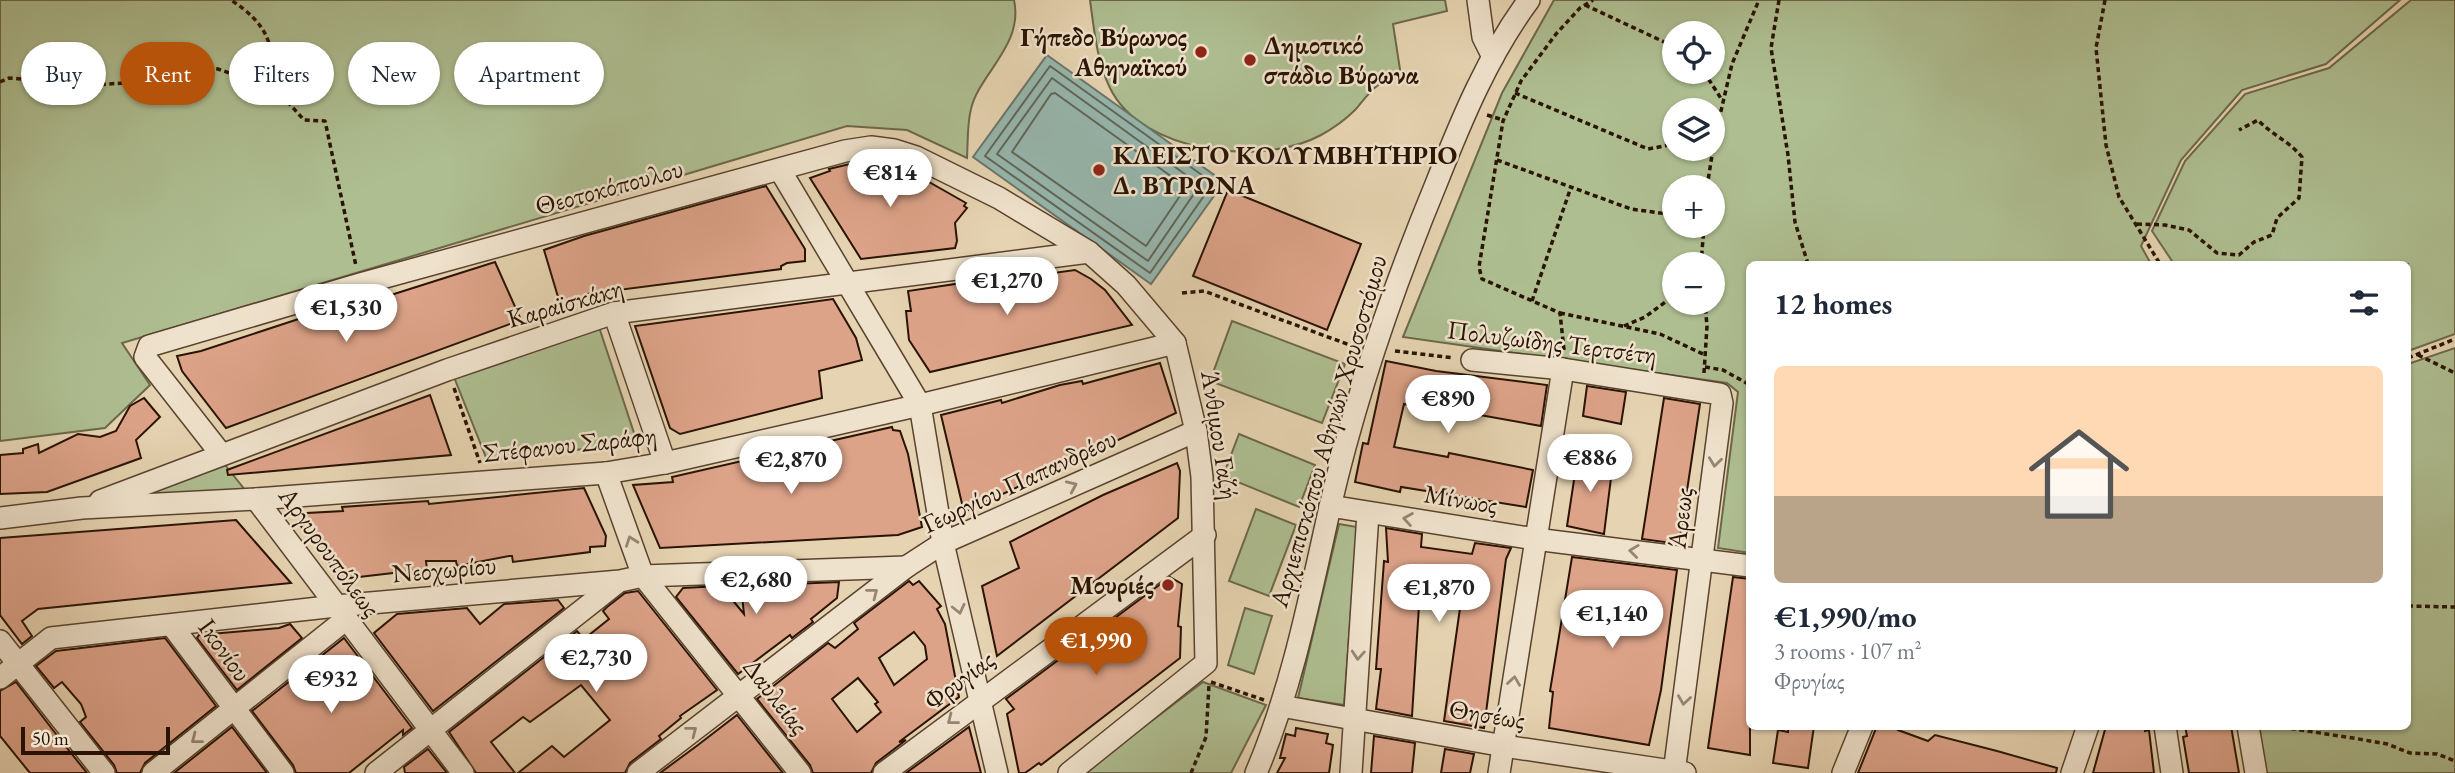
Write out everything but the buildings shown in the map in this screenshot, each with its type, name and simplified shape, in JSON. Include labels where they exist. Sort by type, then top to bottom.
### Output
[{"type":"street","points":[[1478,0],[1483,37],[1493,57]]},
{"type":"street","name":"Αρχιεπισκόπου Αθηνών Χρυσοστόμου","points":[[1256,773],[1281,706],[1330,506],[1376,349],[1416,231],[1493,57],[1529,0]]},
{"type":"street","name":"Θεοτοκόπουλου","points":[[221,454],[145,357],[149,346],[360,284],[845,151],[871,147],[916,157],[999,198],[1089,252]]},
{"type":"street","points":[[780,170],[920,405],[943,543],[997,773]]},
{"type":"street","name":"Καραϊσκάκη","points":[[82,508],[447,370],[614,313],[1089,252]]},
{"type":"street","name":"Άνθιμου Γαζή","points":[[1089,252],[1126,285],[1175,343],[1196,431],[1205,535],[1208,672]]},
{"type":"street","points":[[614,313],[665,463]]},
{"type":"street","name":"Στέφανου Σαράφη","points":[[0,518],[82,508],[256,499],[606,473],[665,463],[920,405],[1175,343]]},
{"type":"street","name":"Πολυζωίδης Τερτσέτη","points":[[1472,360],[1563,369],[1720,394]]},
{"type":"street","points":[[1499,773],[1563,369]]},
{"type":"street","name":"Άρεως","points":[[1677,772],[1722,403],[1720,394]]},
{"type":"street","name":"Γεωργίου Παπανδρέου","points":[[638,773],[906,566],[943,543],[1196,431]]},
{"type":"street","name":"Δαυλείας","points":[[606,473],[643,576],[800,773]]},
{"type":"street","name":"Αργυρουπόλεως","points":[[256,499],[463,773]]},
{"type":"street","name":"Μίνωος","points":[[1330,506],[1535,538],[1746,565]]},
{"type":"street","points":[[1351,773],[1368,513]]},
{"type":"street","name":"Φρυγίας","points":[[884,773],[980,699],[1205,535]]},
{"type":"street","name":"Νεοχωρίου","points":[[0,678],[51,638],[341,613],[620,581],[643,576],[906,566]]},
{"type":"street","points":[[376,773],[397,765],[430,730],[620,581]]},
{"type":"street","points":[[153,773],[233,709],[341,613]]},
{"type":"street","name":"Ικονίου","points":[[173,627],[283,773]]},
{"type":"street","points":[[0,641],[104,773]]},
{"type":"street","points":[[1069,773],[1208,672]]},
{"type":"street","name":"Θησέως","points":[[1281,706],[1504,746],[1677,772]]},
{"type":"street","points":[[1843,773],[1860,730]]},
{"type":"street","points":[[2072,773],[2087,730]]},
{"type":"street","points":[[2166,730],[2172,773]]},
{"type":"street","points":[[2249,730],[2256,773]]},
{"type":"path","points":[[231,0],[256,17],[269,42]]},
{"type":"path","points":[[1593,0],[1556,34],[1521,81],[1503,121],[1482,240],[1479,267],[1482,279],[1560,313],[1660,334],[1703,354]]},
{"type":"path","points":[[1723,98],[1732,64],[1759,0]]},
{"type":"path","points":[[1779,0],[1771,48],[1795,222],[1807,261]]},
{"type":"path","points":[[2105,0],[2095,48],[2106,145],[2119,197],[2159,261]]},
{"type":"path","points":[[1585,5],[1662,41]]},
{"type":"path","points":[[0,82],[9,78],[92,85],[140,82],[181,65],[229,73]]},
{"type":"path","points":[[1516,93],[1648,149],[1662,146]]},
{"type":"path","points":[[290,105],[304,120],[325,121],[360,284]]},
{"type":"path","points":[[2137,224],[2165,225],[2189,230],[2217,253],[2239,256],[2254,242],[2272,235],[2277,218],[2299,198],[2302,156],[2290,143],[2270,133],[2258,120],[2239,130]]},
{"type":"path","points":[[1497,160],[1631,209],[1662,213]]},
{"type":"path","points":[[1532,301],[1571,187]]},
{"type":"path","points":[[1182,293],[1204,291],[1337,340]]},
{"type":"path","points":[[1622,326],[1645,317],[1662,305]]},
{"type":"path","points":[[1560,313],[1564,333],[1563,369]]},
{"type":"path","points":[[1678,386],[1685,376],[1703,377],[1706,315]]},
{"type":"path","points":[[2411,357],[2455,339]]},
{"type":"path","name":"Πολυζωίδης Τερτσέτη","points":[[1376,349],[1472,360]]},
{"type":"path","points":[[2418,355],[2455,373]]},
{"type":"path","points":[[447,370],[486,481]]},
{"type":"path","points":[[2411,606],[2455,607]]},
{"type":"path","points":[[1191,773],[1206,737],[1208,672],[1259,698]]},
{"type":"path","points":[[2299,730],[2387,744],[2410,753],[2437,754],[2455,761]]},
{"type":"green space","points":[[0,0],[1014,0],[1013,31],[982,84],[971,109],[967,158],[907,130],[847,126],[122,343],[150,385],[105,428],[0,441]]},
{"type":"green space","name":"Δημοτικό στάδιο Βύρωνα","points":[[1090,0],[1445,0],[1447,11],[1393,24],[1401,76],[1377,86],[1355,110],[1334,127],[1297,145],[1237,152],[1176,140],[1148,128],[1126,110],[1110,88],[1102,67]]},
{"type":"green space","points":[[1554,0],[2400,0],[2326,64],[2242,90],[2181,160],[2141,246],[2149,261],[1746,261],[1746,552],[1718,548],[1738,392],[1727,383],[1403,337],[1502,93]]},
{"type":"green space","points":[[2411,0],[2455,0],[2455,334],[2411,350],[2411,261],[2172,261],[2152,231],[2185,161],[2245,94],[2329,68]]},
{"type":"green space","points":[[1232,321],[1345,364],[1322,423],[1210,381]]},
{"type":"green space","points":[[598,324],[635,436],[601,441],[601,447],[487,460],[454,377]]},
{"type":"green space","points":[[2455,348],[2455,773],[2266,773],[2259,730],[2411,730],[2411,363]]},
{"type":"green space","points":[[1239,434],[1315,465],[1299,507],[1223,476]]},
{"type":"green space","points":[[222,461],[245,490],[150,499],[147,489]]},
{"type":"green space","points":[[1256,509],[1296,525],[1269,596],[1229,581]]},
{"type":"green space","points":[[1339,524],[1357,527],[1344,705],[1298,698]]},
{"type":"green space","points":[[1245,608],[1272,616],[1254,674],[1228,665]]},
{"type":"green space","points":[[1203,682],[1266,705],[1231,773],[1083,773]]},
{"type":"water","name":"ΚΛΕΙΣΤΟ ΚΟΛΥΜΒΗΤΗΡΙΟ Δ. ΒΥΡΩΝΑ","points":[[1047,55],[1224,182],[1151,284],[973,157]]},
{"type":"place","name":"Γήπεδο Βύρωνος Αθηναϊκού","points":[[1201,52]]},
{"type":"place","name":"Δημοτικό στάδιο Βύρωνα","points":[[1250,60]]},
{"type":"place","name":"ΚΛΕΙΣΤΟ ΚΟΛΥΜΒΗΤΗΡΙΟ Δ. ΒΥΡΩΝΑ","points":[[1099,170]]},
{"type":"place","name":"Μουριές","points":[[1168,585]]}]
